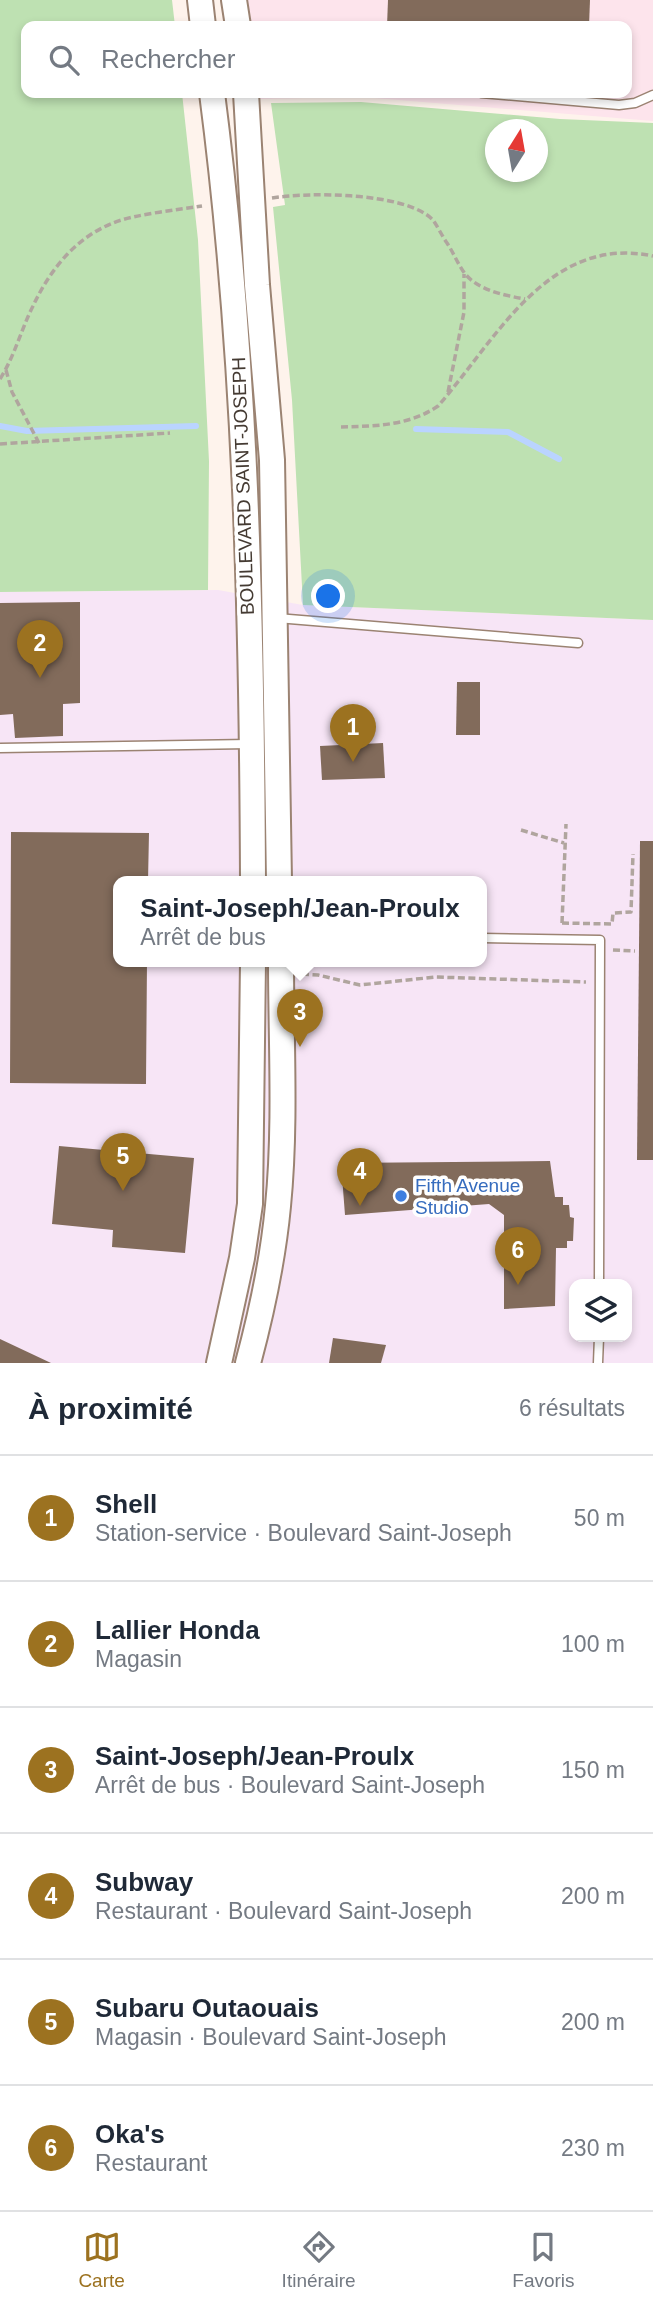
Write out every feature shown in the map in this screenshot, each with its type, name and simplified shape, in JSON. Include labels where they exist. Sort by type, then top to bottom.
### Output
[{"type":"main road","points":[[200,0],[202,21]]},
{"type":"main road","points":[[234,0],[237,21]]},
{"type":"main road","name":"BOULEVARD SAINT-JOSEPH","points":[[213,98],[225,203],[244,458],[253,876]]},
{"type":"main road","name":"BOULEVARD SAINT-JOSEPH","points":[[249,98],[257,285],[272,460],[279,876]]},
{"type":"main road","points":[[219,1363],[242,1258],[250,1204],[253,967]]},
{"type":"main road","points":[[248,1363],[264,1301],[278,1205],[290,968]]},
{"type":"lane","points":[[538,98],[619,105],[635,103],[653,94]]},
{"type":"lane","points":[[248,616],[578,643]]},
{"type":"lane","points":[[0,748],[277,742]]},
{"type":"lane","points":[[487,937],[600,940],[599,1279]]},
{"type":"lane","points":[[598,1342],[598,1363]]},
{"type":"path","points":[[253,200],[295,194],[393,201],[415,207],[433,220],[464,274],[489,291],[525,299]]},
{"type":"path","points":[[0,379],[21,339],[43,284],[67,252],[88,236],[114,222],[225,203]]},
{"type":"path","points":[[341,427],[409,421],[431,411],[447,396],[525,299],[558,273],[593,257],[613,252],[653,256]]},
{"type":"path","points":[[447,396],[464,312],[464,274]]},
{"type":"path","points":[[6,370],[12,392],[39,443]]},
{"type":"path","points":[[0,444],[170,433]]},
{"type":"path","points":[[562,939],[566,824]]},
{"type":"path","points":[[521,830],[564,844]]},
{"type":"path","points":[[562,923],[612,924],[613,913],[631,912],[633,853]]},
{"type":"path","points":[[600,950],[635,951]]},
{"type":"path","points":[[290,968],[360,985],[436,977],[600,983]]},
{"type":"shaded area","points":[[234,0],[653,0],[653,121],[374,98],[632,98],[632,21],[237,21]]},
{"type":"shaded area","points":[[218,590],[303,605],[653,620],[653,1363],[0,1363],[0,592]]},
{"type":"green space","points":[[0,0],[172,0],[174,21],[21,21],[21,98],[183,98],[198,240],[209,461],[208,590],[0,592]]},
{"type":"green space","points":[[361,102],[560,119],[653,123],[653,620],[303,605],[292,400],[273,207],[285,205],[271,103]]},
{"type":"building","points":[[388,0],[590,0],[589,21],[387,21]]},
{"type":"building","points":[[80,602],[80,703],[63,704],[63,736],[15,738],[13,714],[0,715],[0,603]]},
{"type":"building","points":[[457,682],[480,682],[480,735],[456,735]]},
{"type":"building","points":[[383,743],[385,778],[322,780],[320,746]]},
{"type":"building","points":[[11,832],[149,833],[148,876],[113,876],[113,967],[147,967],[146,1084],[10,1083]]},
{"type":"building","points":[[640,841],[653,841],[653,1160],[637,1160]]},
{"type":"building","points":[[59,1146],[194,1158],[185,1253],[112,1247],[113,1230],[52,1224]]},
{"type":"building","points":[[550,1161],[555,1197],[563,1197],[563,1205],[569,1205],[570,1217],[574,1218],[573,1241],[567,1241],[567,1248],[556,1248],[555,1306],[504,1309],[504,1215],[489,1204],[345,1215],[341,1163]]},
{"type":"building","points":[[333,1338],[386,1345],[381,1363],[329,1363]]},
{"type":"building","points":[[0,1339],[51,1363],[0,1363]]},
{"type":"waterway","points":[[0,426],[27,431],[196,426]]},
{"type":"waterway","points":[[416,429],[508,432],[559,459]]},
{"type":"place","name":"Lallier Honda","points":[[40,678]]},
{"type":"place","name":"Shell","points":[[353,762]]},
{"type":"place","name":"Saint-Joseph/Jean-Proulx","points":[[300,1047]]},
{"type":"place","name":"Subaru Outaouais","points":[[123,1191]]},
{"type":"place","name":"Fifth Avenue Studio","points":[[401,1196]]},
{"type":"place","name":"Subway","points":[[360,1206]]},
{"type":"place","name":"Oka's","points":[[518,1285]]}]
